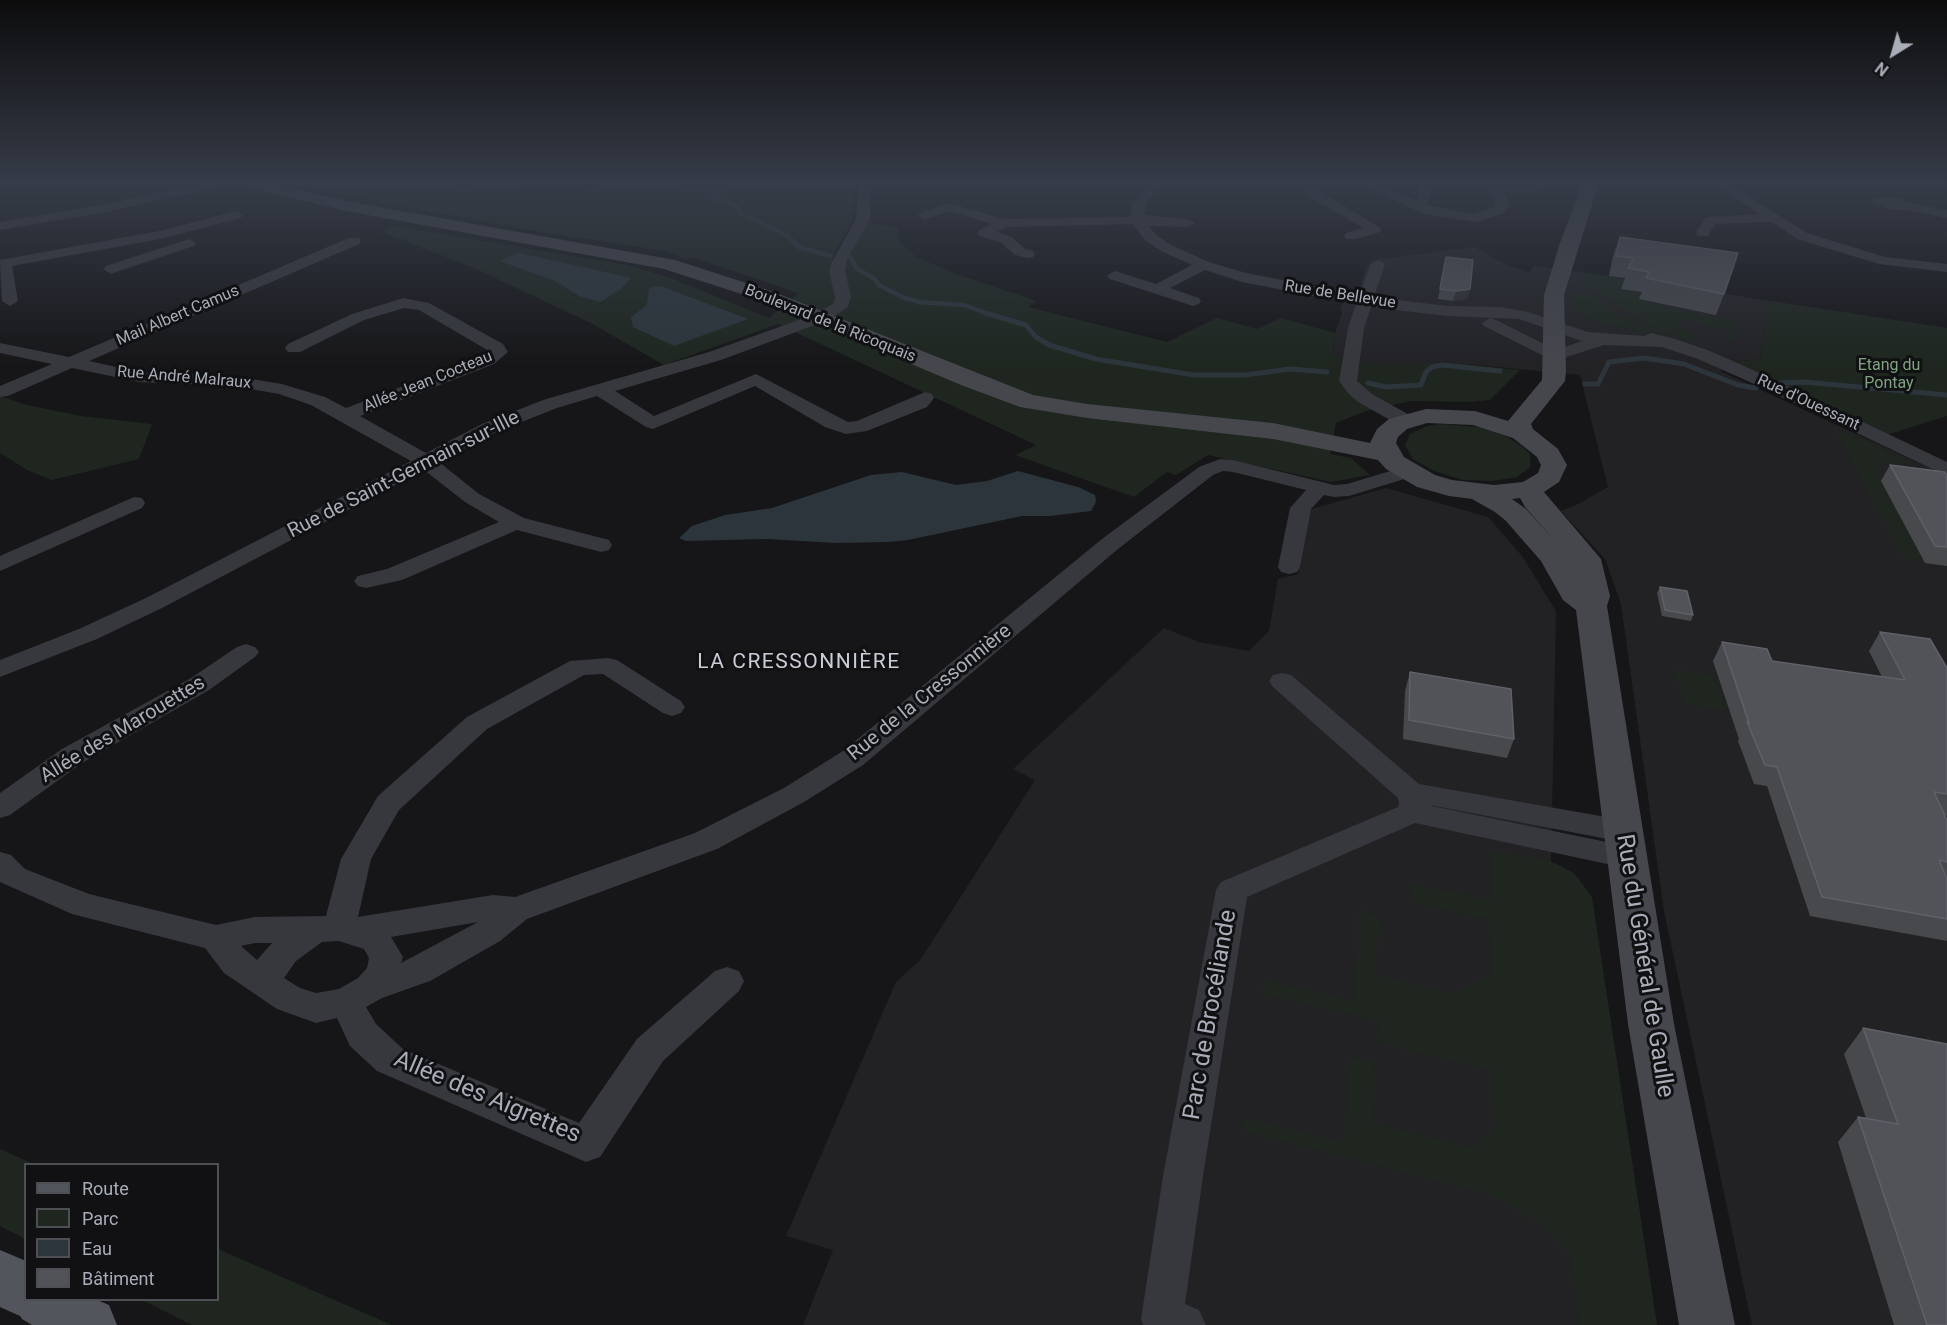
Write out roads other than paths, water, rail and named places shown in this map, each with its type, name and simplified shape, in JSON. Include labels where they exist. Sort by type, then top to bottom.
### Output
[{"type":"main road","name":"Boulevard de la Ricoquais","points":[[560,244],[646,259],[747,289],[822,317],[969,380],[1028,402],[1087,411],[1272,431],[1393,436]]},
{"type":"main road","points":[[1522,433],[1519,424],[1522,418],[1553,381],[1554,356],[1569,244]]},
{"type":"main road","points":[[1475,418],[1498,413],[1517,399],[1554,356]]},
{"type":"main road","points":[[1438,416],[1475,418],[1522,433],[1538,443],[1549,454],[1554,465],[1550,476],[1542,483],[1528,489],[1494,494],[1426,481],[1407,471],[1393,436],[1438,416]]},
{"type":"main road","name":"Rue du Général de Gaulle","points":[[1528,489],[1535,501],[1586,559],[1595,596],[1591,606],[1651,1024],[1707,1325]]},
{"type":"main road","points":[[1474,492],[1494,500],[1516,515],[1554,558],[1574,594],[1591,606]]},
{"type":"main road","points":[[0,1277],[24,1290]]},
{"type":"main road","points":[[45,1301],[89,1325]]},
{"type":"street","points":[[10,301],[2,264],[112,244]]},
{"type":"street","points":[[111,269],[185,244]]},
{"type":"street","name":"Mail Albert Camus","points":[[2,392],[350,244]]},
{"type":"street","points":[[822,317],[841,305],[843,298],[837,270],[849,244]]},
{"type":"street","points":[[1011,244],[1020,252],[1028,254]]},
{"type":"street","name":"Rue de Bellevue","points":[[1160,244],[1204,266],[1242,277],[1364,301],[1496,318],[1527,329],[1561,311]]},
{"type":"street","points":[[1828,244],[1884,261],[1947,268]]},
{"type":"street","points":[[1378,264],[1356,328],[1348,381],[1365,398],[1393,436]]},
{"type":"street","points":[[1157,288],[1204,266]]},
{"type":"street","points":[[1115,276],[1193,301]]},
{"type":"street","name":"Allée Jean Cocteau","points":[[294,348],[358,316],[403,303],[423,306],[497,348],[499,352],[488,360],[345,415]]},
{"type":"street","name":"Rue de Bellevue","points":[[1496,318],[1524,308],[1561,311]]},
{"type":"street","name":"Rue d'Ouessant","points":[[1561,311],[1566,323],[1595,324]]},
{"type":"street","name":"Rue d'Ouessant","points":[[1561,311],[1595,324],[1666,342],[1704,355],[1947,470]]},
{"type":"street","name":"Rue d'Ouessant","points":[[1561,311],[1585,337],[1603,340],[1666,342]]},
{"type":"street","name":"Rue de Saint-Germain-sur-Ille","points":[[0,669],[88,634],[156,602],[489,428],[550,404],[599,389],[736,367],[822,317]]},
{"type":"street","name":"Rue de Bellevue","points":[[1496,318],[1513,333],[1554,356]]},
{"type":"street","name":"Rue d'Ouessant","points":[[1554,356],[1603,340]]},
{"type":"street","name":"Rue André Malraux","points":[[0,348],[139,377],[233,381],[282,389],[318,401],[345,415],[425,461],[472,498],[516,523],[559,536],[601,545]]},
{"type":"street","points":[[599,389],[653,423],[736,367],[832,423],[846,428],[860,427],[920,403],[924,398]]},
{"type":"street","name":"Rue de la Cressonnière","points":[[216,938],[236,963],[289,999],[316,1008],[358,995],[418,971],[488,932],[516,910],[706,841],[794,795],[853,758],[1110,544],[1206,471],[1220,465],[1233,466],[1319,488],[1349,490],[1407,471]]},
{"type":"street","points":[[1289,567],[1301,508],[1319,488]]},
{"type":"street","points":[[0,564],[134,503]]},
{"type":"street","points":[[366,581],[394,574],[516,523]]},
{"type":"street","name":"Allée des Marouettes","points":[[0,808],[72,756],[200,684],[246,652]]},
{"type":"street","points":[[335,930],[356,859],[388,803],[477,723],[579,667],[608,666],[672,707]]},
{"type":"street","points":[[1282,681],[1411,793],[1422,815],[1624,844]]},
{"type":"street","name":"Parc de Brocéliande","points":[[1184,1325],[1162,1319],[1183,1176],[1232,890],[1408,814],[1414,803]]},
{"type":"street","name":"Rue de la Cressonnière","points":[[0,863],[14,877],[83,905],[216,938],[255,930],[335,930],[493,907],[516,910]]},
{"type":"street","name":"Rue de la Cressonnière","points":[[265,984],[269,969],[284,952],[335,930],[376,940],[386,957],[382,973],[358,995]]},
{"type":"street","name":"Allée des Aigrettes","points":[[358,995],[363,1035],[390,1060],[586,1144],[650,1050],[727,981]]},
{"type":"water","points":[[518,253],[631,278],[621,289],[600,302],[579,296],[555,281],[500,261]]},
{"type":"water","points":[[661,286],[748,319],[674,346],[633,327],[631,317],[647,305],[649,288]]},
{"type":"water","points":[[1018,471],[1078,487],[1095,495],[1096,502],[1091,511],[1050,516],[1022,516],[908,540],[888,542],[837,543],[767,539],[686,541],[679,538],[692,526],[725,515],[772,508],[871,475],[902,472],[956,485],[987,481]]},
{"type":"waterway","points":[[796,244],[799,247],[831,256]]},
{"type":"waterway","points":[[850,257],[857,269],[875,279],[879,285],[902,297],[919,302],[964,305],[989,314]]},
{"type":"waterway","points":[[985,313],[1026,325],[1036,337],[1049,345],[1096,359],[1194,375],[1245,375],[1290,369],[1327,372]]},
{"type":"waterway","points":[[1585,384],[1598,384],[1609,362],[1644,358],[1684,364],[1738,385],[1756,388]]},
{"type":"waterway","points":[[1368,383],[1386,387],[1421,385],[1426,372],[1432,367],[1442,365],[1500,371]]},
{"type":"waterway","points":[[1780,383],[1804,382],[1947,395]]},
{"type":"district","name":"LA CRESSONNIÈRE","points":[[799,663]]},
{"type":"park label","name":"Etang du Pontay","points":[[1889,375]]}]
